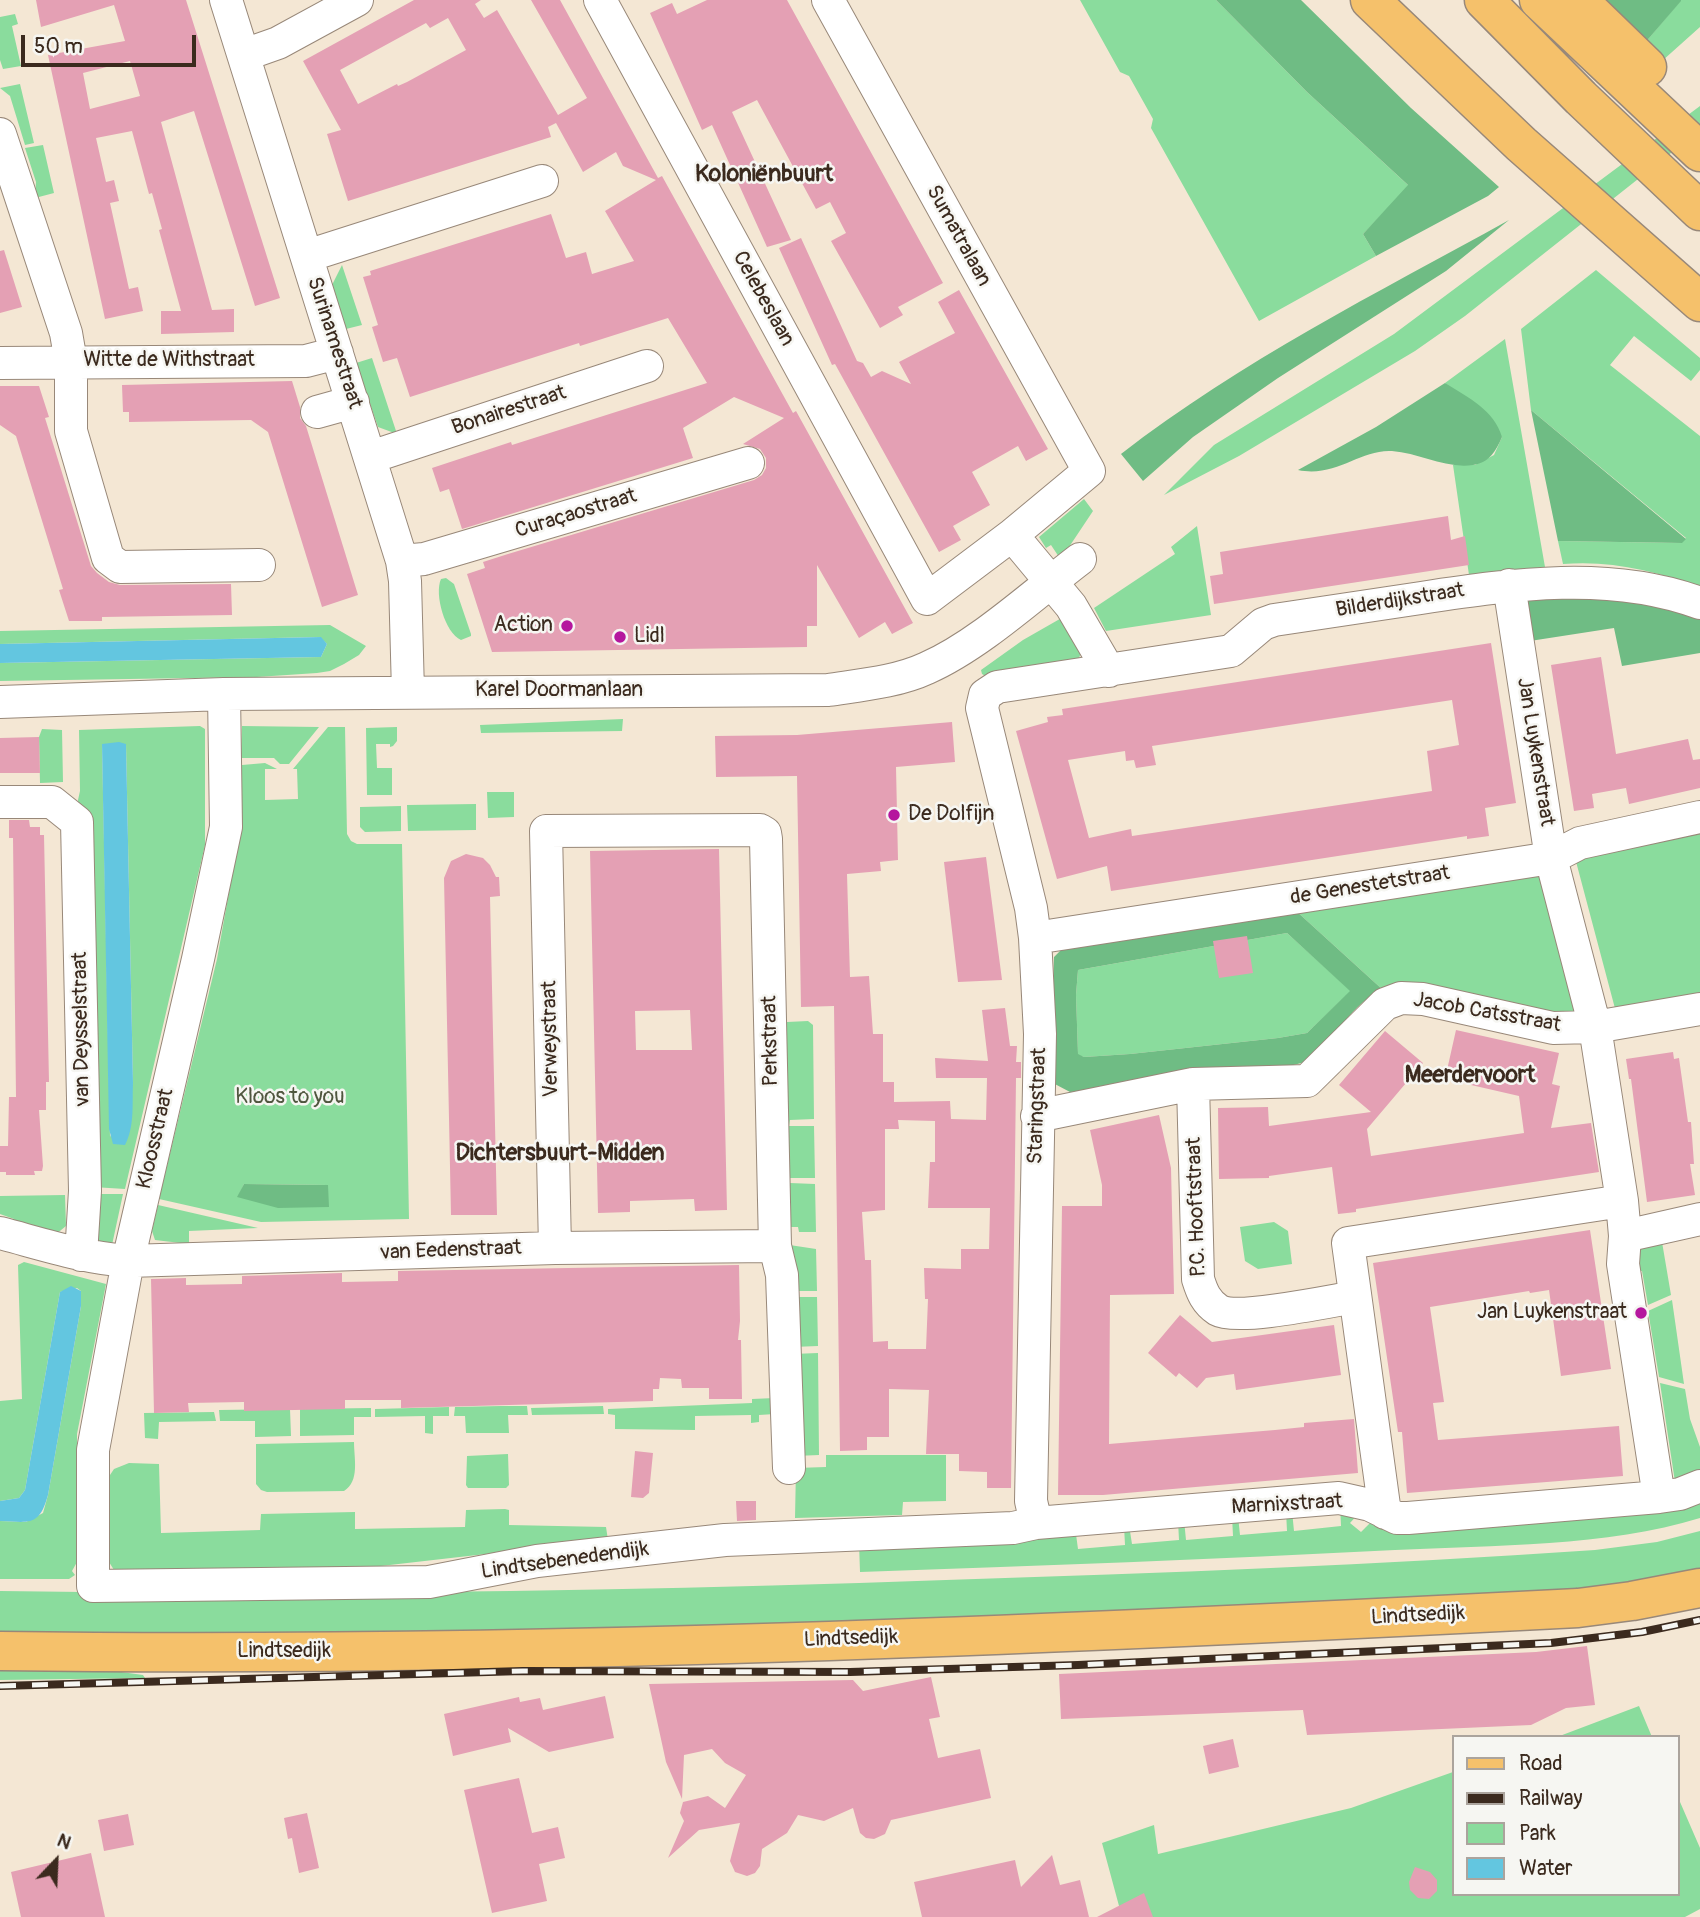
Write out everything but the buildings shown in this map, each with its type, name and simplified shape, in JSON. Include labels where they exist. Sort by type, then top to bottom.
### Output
[{"type":"main road","points":[[1370,0],[1521,144],[1700,302]]},
{"type":"main road","points":[[1484,0],[1581,98],[1700,211]]},
{"type":"main road","points":[[1539,0],[1700,119]]},
{"type":"main road","points":[[1578,0],[1624,64],[1700,152]]},
{"type":"main road","name":"Lindtsedijk","points":[[0,1651],[305,1653],[1055,1632],[1578,1608],[1700,1588]]},
{"type":"street","name":"Surinamestraat","points":[[226,0],[402,561],[408,692]]},
{"type":"street","points":[[244,55],[278,43],[356,0]]},
{"type":"street","name":"Celebeslaan","points":[[600,0],[927,599],[1012,535]]},
{"type":"street","name":"Sumatralaan","points":[[828,0],[1089,471],[1012,535]]},
{"type":"street","points":[[0,134],[66,333],[71,362],[71,431],[108,558],[120,568],[259,565]]},
{"type":"street","points":[[307,256],[542,181]]},
{"type":"street","name":"Witte de Withstraat","points":[[0,363],[306,360],[337,353]]},
{"type":"street","name":"Bonairestraat","points":[[371,457],[647,366]]},
{"type":"street","points":[[317,412],[353,402]]},
{"type":"street","name":"Curaçaostraat","points":[[402,561],[440,555],[748,463]]},
{"type":"street","points":[[1012,535],[1071,606],[1109,671]]},
{"type":"street","name":"Karel Doormanlaan","points":[[0,702],[224,694],[828,690],[871,684],[927,668],[957,652],[1080,559]]},
{"type":"street","name":"Bilderdijkstraat","points":[[985,695],[997,687],[1231,650],[1263,624],[1274,620],[1509,585],[1594,582],[1630,585],[1700,603]]},
{"type":"street","name":"Jan Luykenstraat","points":[[1509,585],[1551,858],[1595,1027],[1622,1201],[1625,1236],[1623,1264],[1659,1497]]},
{"type":"street","name":"Kloosstraat","points":[[93,1586],[93,1450],[128,1261],[226,827],[224,694]]},
{"type":"street","name":"Staringstraat","points":[[985,695],[982,708],[1031,908],[1035,938],[1040,1034],[1031,1501],[1036,1523]]},
{"type":"street","name":"van Deysselstraat","points":[[0,802],[52,802],[77,822],[85,1191],[82,1255]]},
{"type":"street","name":"de Genestetstraat","points":[[1035,938],[1551,858],[1580,843],[1700,817]]},
{"type":"street","name":"Perkstraat","points":[[546,831],[760,830],[765,833],[775,1246],[782,1275],[789,1468]]},
{"type":"street","name":"Verweystraat","points":[[546,831],[555,1248]]},
{"type":"street","name":"Jacob Catsstraat","points":[[1037,1116],[1193,1084],[1307,1081],[1385,1004],[1401,998],[1423,999],[1553,1028],[1595,1027],[1700,1009]]},
{"type":"street","name":"P.C. Hooftstraat","points":[[1193,1084],[1198,1279],[1205,1299],[1220,1312],[1241,1315],[1356,1297]]},
{"type":"street","points":[[1385,1513],[1348,1243],[1622,1201]]},
{"type":"street","points":[[1625,1236],[1700,1219]]},
{"type":"street","name":"van Eedenstraat","points":[[0,1233],[104,1260],[128,1261],[555,1248],[775,1246]]},
{"type":"street","name":"Marnixstraat","points":[[1036,1523],[1339,1498],[1370,1505],[1396,1518],[1408,1518],[1659,1497],[1680,1494],[1700,1486]]},
{"type":"street","name":"Lindtsebenedendijk","points":[[93,1586],[429,1582],[537,1562],[725,1540],[1013,1528],[1036,1523]]},
{"type":"green space","points":[[1080,0],[1216,0],[1307,92],[1409,186],[1363,234],[1376,256],[1259,321],[1151,128],[1153,119],[1129,76],[1120,72]]},
{"type":"green space","points":[[1216,0],[1301,0],[1411,108],[1499,187],[1488,196],[1376,256],[1363,234],[1408,185],[1307,92]]},
{"type":"green space","points":[[1596,0],[1681,0],[1681,1],[1644,44]]},
{"type":"green space","points":[[1681,0],[1700,0],[1700,27],[1662,61],[1644,44]]},
{"type":"green space","points":[[15,14],[18,24],[12,26],[21,66],[3,69],[0,60],[0,17]]},
{"type":"green space","points":[[20,84],[34,143],[25,145],[10,96],[0,88]]},
{"type":"green space","points":[[1700,106],[1700,130],[1465,316],[1415,351],[1239,456],[1164,495],[1214,445],[1394,334]]},
{"type":"green space","points":[[43,145],[54,193],[35,198],[36,182],[25,148]]},
{"type":"green space","points":[[1509,220],[1446,271],[1278,378],[1193,437],[1143,481],[1121,454],[1214,388],[1262,358]]},
{"type":"green space","points":[[342,265],[362,325],[346,329],[332,285]]},
{"type":"green space","points":[[1596,270],[1700,358],[1700,370],[1691,381],[1634,336],[1610,365],[1700,436],[1700,587],[1616,565],[1563,564],[1558,541],[1681,543],[1686,538],[1531,410],[1521,329]]},
{"type":"green space","points":[[1505,339],[1545,567],[1469,575],[1453,465],[1475,465],[1494,455],[1502,437],[1445,383]]},
{"type":"green space","points":[[372,358],[397,434],[378,427],[356,363]]},
{"type":"green space","points":[[1445,383],[1480,406],[1498,428],[1502,437],[1488,459],[1483,462],[1452,465],[1392,451],[1369,454],[1324,470],[1298,470],[1376,427]]},
{"type":"green space","points":[[1531,410],[1686,539],[1682,543],[1558,541]]},
{"type":"green space","points":[[1084,499],[1093,511],[1065,553],[1059,557],[1051,545],[1046,548],[1039,537]]},
{"type":"green space","points":[[1197,526],[1211,615],[1106,631],[1094,608],[1175,554],[1171,547]]},
{"type":"green space","points":[[446,578],[454,584],[471,634],[461,640],[450,630],[442,612],[439,586],[441,579]]},
{"type":"green space","points":[[1609,594],[1700,617],[1700,653],[1622,666],[1614,628],[1530,641],[1525,598]]},
{"type":"green space","points":[[1065,616],[1082,650],[1073,664],[991,679],[982,674],[981,670],[1023,640]]},
{"type":"green space","points":[[330,625],[366,646],[359,655],[330,671],[257,677],[0,681],[0,663],[321,657],[327,644],[320,637],[0,644],[0,631]]},
{"type":"green space","points":[[623,719],[622,731],[481,733],[480,725]]},
{"type":"green space","points":[[200,726],[205,729],[205,845],[125,1189],[93,1187],[98,1131],[98,1065],[91,1058],[78,800],[79,730]],"holes":[[[102,744],[126,744],[133,1083],[110,1137]]]},
{"type":"green space","points":[[242,726],[319,727],[289,764],[280,764],[274,758],[241,758]]},
{"type":"green space","name":"Kloos to you","points":[[328,727],[345,727],[347,834],[351,841],[357,844],[402,844],[409,1219],[261,1222],[159,1199],[217,959],[242,820],[242,765],[265,763],[277,769],[265,769],[265,800],[298,799],[297,769],[293,769]],"holes":[[[244,1184],[328,1185],[238,1197]]]},
{"type":"green space","points":[[397,727],[397,741],[393,746],[376,744],[377,768],[392,768],[392,795],[367,795],[366,728]]},
{"type":"green space","points":[[42,729],[62,730],[63,782],[40,783],[39,737]]},
{"type":"green space","points":[[487,792],[514,792],[514,817],[488,818]]},
{"type":"green space","points":[[476,804],[476,830],[408,831],[407,805]]},
{"type":"green space","points":[[401,806],[401,831],[365,832],[360,827],[360,807]]},
{"type":"green space","points":[[1700,832],[1700,1004],[1617,1016],[1574,854],[1619,843],[1630,849]]},
{"type":"green space","points":[[1535,873],[1549,880],[1579,1003],[1573,1014],[1565,1018],[1383,990],[1294,909]]},
{"type":"green space","points":[[1294,909],[1383,990],[1361,1003],[1320,1051],[1303,1062],[1289,1066],[1125,1081],[1088,1091],[1070,1092],[1051,1082],[1054,957],[1063,948]],"holes":[[[1287,933],[1350,991],[1307,1033],[1130,1054],[1084,1057],[1078,1054],[1078,970]]]},
{"type":"green space","points":[[1287,933],[1351,991],[1307,1033],[1130,1054],[1084,1057],[1078,1055],[1078,970]]},
{"type":"green space","points":[[808,1021],[813,1025],[814,1119],[790,1120],[789,1126],[814,1126],[815,1178],[790,1178],[790,1183],[815,1184],[816,1232],[799,1232],[798,1227],[783,1227],[789,1203],[787,1065],[780,1058],[780,1028],[787,1028],[787,1022]]},
{"type":"green space","points":[[244,1184],[328,1185],[329,1207],[278,1208],[237,1197]]},
{"type":"green space","points":[[93,1194],[123,1194],[112,1245],[95,1242]]},
{"type":"green space","points":[[65,1195],[66,1226],[55,1235],[17,1226],[14,1219],[0,1214],[0,1196]]},
{"type":"green space","points":[[158,1205],[258,1228],[189,1231],[189,1244],[155,1240],[152,1231]]},
{"type":"green space","points":[[1274,1222],[1288,1231],[1292,1264],[1258,1269],[1245,1261],[1240,1227]]},
{"type":"green space","points":[[1662,1242],[1671,1295],[1648,1305],[1642,1271],[1639,1271],[1631,1249]]},
{"type":"green space","points":[[783,1244],[816,1249],[817,1291],[792,1291]]},
{"type":"green space","points":[[24,1262],[106,1284],[77,1434],[77,1562],[72,1571],[75,1575],[69,1579],[0,1579],[0,1521],[26,1522],[43,1513],[81,1306],[81,1291],[77,1288],[60,1292],[25,1490],[19,1498],[0,1501],[0,1401],[22,1399],[18,1265]]},
{"type":"green space","points":[[792,1297],[817,1297],[818,1346],[793,1347]]},
{"type":"green space","points":[[1672,1300],[1684,1384],[1659,1377],[1648,1311]]},
{"type":"green space","points":[[818,1353],[819,1455],[795,1456],[793,1354]]},
{"type":"green space","points":[[1660,1383],[1685,1389],[1690,1419],[1700,1447],[1700,1472],[1675,1482]]},
{"type":"green space","points":[[775,1398],[775,1414],[759,1415],[759,1422],[751,1423],[751,1415],[695,1416],[695,1430],[615,1429],[615,1415],[608,1414],[608,1409],[752,1403],[752,1399]]},
{"type":"green space","points":[[527,1406],[528,1415],[508,1415],[509,1433],[466,1433],[465,1416],[454,1416],[455,1407]]},
{"type":"green space","points":[[603,1406],[604,1414],[532,1415],[531,1408]]},
{"type":"green space","points":[[449,1407],[449,1416],[433,1416],[433,1434],[425,1433],[425,1416],[375,1417],[375,1409]]},
{"type":"green space","points":[[371,1408],[371,1417],[354,1417],[354,1435],[300,1436],[300,1409]]},
{"type":"green space","points":[[290,1409],[291,1436],[255,1437],[255,1421],[220,1421],[219,1410]]},
{"type":"green space","points":[[214,1412],[216,1421],[159,1422],[158,1439],[145,1438],[144,1413]]},
{"type":"green space","points":[[354,1442],[354,1476],[344,1491],[267,1492],[256,1484],[256,1444]]},
{"type":"green space","points":[[508,1454],[509,1485],[506,1488],[468,1488],[467,1456]]},
{"type":"green space","points":[[826,1455],[946,1455],[946,1501],[903,1502],[902,1515],[795,1518],[796,1468],[826,1467]]},
{"type":"green space","points":[[129,1463],[159,1464],[161,1533],[260,1530],[261,1514],[355,1512],[355,1529],[465,1527],[466,1510],[505,1509],[509,1510],[509,1525],[606,1527],[608,1540],[346,1570],[114,1570],[109,1562],[108,1478],[114,1469]]},
{"type":"green space","points":[[1700,1495],[1700,1518],[1627,1535],[1588,1540],[860,1572],[859,1543],[1075,1527],[1078,1549],[1125,1545],[1124,1526],[1129,1525],[1132,1544],[1179,1540],[1178,1521],[1184,1520],[1186,1540],[1233,1536],[1232,1516],[1238,1516],[1240,1535],[1287,1531],[1286,1511],[1292,1511],[1294,1531],[1341,1526],[1340,1504],[1360,1512],[1350,1523],[1361,1532],[1371,1522]]},
{"type":"green space","points":[[1700,1531],[1700,1574],[1651,1586],[876,1634],[0,1639],[0,1591],[473,1592],[1109,1574],[1595,1550],[1657,1542]]},
{"type":"green space","points":[[0,1665],[92,1668],[143,1675],[145,1678],[0,1680]]},
{"type":"green space","points":[[1639,1706],[1651,1735],[1562,1735]]},
{"type":"green space","points":[[1452,1772],[1452,1896],[1679,1896],[1679,1800],[1700,1848],[1700,1909],[1685,1917],[1122,1917],[1102,1843],[1154,1825],[1158,1854],[1351,1808]]},
{"type":"water","points":[[321,637],[327,644],[321,657],[0,663],[0,644]]},
{"type":"water","points":[[102,744],[126,744],[133,1083],[132,1122],[125,1145],[113,1144],[109,1129]]},
{"type":"water","points":[[71,1286],[81,1291],[81,1306],[45,1505],[37,1518],[32,1520],[0,1521],[0,1501],[19,1498],[25,1490],[60,1292]]},
{"type":"railway","points":[[0,1686],[523,1671],[850,1672],[1078,1665],[1551,1643],[1642,1632],[1700,1620]]},
{"type":"place","name":"Action","points":[[567,626]]},
{"type":"place","name":"Lidl","points":[[620,637]]},
{"type":"place","name":"De Dolfijn","points":[[894,815]]},
{"type":"place","name":"Jan Luykenstraat","points":[[1641,1313]]},
{"type":"district","name":"Koloniënbuurt","points":[[764,175]]},
{"type":"district","name":"Meerdervoort","points":[[1470,1076]]},
{"type":"district","name":"Dichtersbuurt-Midden","points":[[560,1154]]}]
